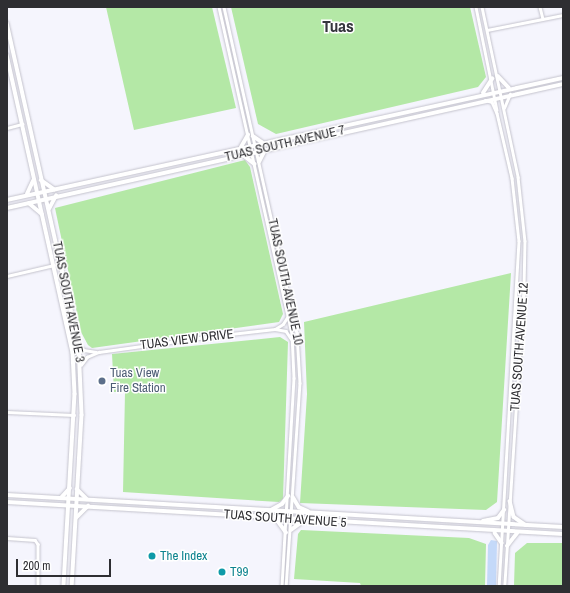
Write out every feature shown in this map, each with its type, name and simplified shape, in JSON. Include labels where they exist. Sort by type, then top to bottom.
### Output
[{"type":"street","name":"TUAS SOUTH AVENUE 10","points":[[219,7],[250,145],[259,162],[298,334],[300,383],[292,519],[286,586]]},
{"type":"street","name":"TUAS SOUTH AVENUE 10","points":[[224,7],[255,144],[254,164],[293,340],[294,378],[282,586]]},
{"type":"street","name":"TUAS SOUTH AVENUE 12","points":[[476,7],[495,91],[512,178],[518,240],[499,586]]},
{"type":"street","name":"TUAS SOUTH AVENUE 12","points":[[482,7],[498,76],[499,90],[518,177],[525,241],[524,289],[505,586]]},
{"type":"street","points":[[540,7],[542,19]]},
{"type":"street","points":[[487,30],[563,15]]},
{"type":"street","name":"TUAS SOUTH AVENUE 3","points":[[7,23],[40,179],[46,199],[79,345],[82,384],[81,450],[76,498],[72,586]]},
{"type":"street","name":"TUAS SOUTH AVENUE 3","points":[[7,55],[72,346],[75,387],[64,586]]},
{"type":"street","points":[[498,76],[509,88]]},
{"type":"street","name":"TUAS SOUTH AVENUE 7","points":[[7,200],[241,146],[483,93],[563,78]]},
{"type":"street","points":[[483,93],[492,79]]},
{"type":"street","name":"TUAS SOUTH AVENUE 7","points":[[7,208],[496,97],[563,84]]},
{"type":"street","points":[[505,115],[504,105],[510,94]]},
{"type":"street","points":[[485,100],[492,102],[498,112],[503,110]]},
{"type":"street","points":[[7,128],[23,124]]},
{"type":"street","points":[[241,146],[248,135]]},
{"type":"street","points":[[253,136],[262,142]]},
{"type":"street","points":[[259,162],[262,151],[269,148]]},
{"type":"street","points":[[242,154],[254,164]]},
{"type":"street","points":[[26,195],[32,188],[34,178]]},
{"type":"street","points":[[40,179],[54,189]]},
{"type":"street","points":[[49,212],[56,196]]},
{"type":"street","points":[[28,203],[43,215]]},
{"type":"street","points":[[7,276],[54,265]]},
{"type":"street","points":[[275,329],[283,324],[288,315]]},
{"type":"street","points":[[275,329],[286,331],[293,340]]},
{"type":"street","name":"TUAS VIEW DRIVE","points":[[79,345],[84,350],[99,352],[275,329]]},
{"type":"street","name":"TUAS VIEW DRIVE","points":[[81,365],[87,357],[99,352]]},
{"type":"street","points":[[75,387],[82,384]]},
{"type":"street","points":[[7,412],[74,415]]},
{"type":"street","points":[[61,498],[70,488]]},
{"type":"street","points":[[77,489],[87,499]]},
{"type":"street","name":"TUAS SOUTH AVENUE 5","points":[[7,495],[563,527]]},
{"type":"street","points":[[270,510],[282,504],[288,496]]},
{"type":"street","points":[[293,497],[299,506],[312,513]]},
{"type":"street","name":"TUAS SOUTH AVENUE 5","points":[[7,502],[275,517],[508,533],[563,534]]},
{"type":"street","points":[[510,502],[514,517],[528,525]]},
{"type":"street","points":[[59,505],[69,515]]},
{"type":"street","points":[[76,518],[88,506]]},
{"type":"street","points":[[476,522],[498,518],[504,510]]},
{"type":"street","points":[[275,517],[286,532]]},
{"type":"street","points":[[291,530],[306,520]]},
{"type":"street","points":[[494,532],[502,543]]},
{"type":"street","points":[[507,546],[517,533]]},
{"type":"street","points":[[7,538],[34,540],[38,544],[38,586]]},
{"type":"green space","points":[[106,7],[212,7],[236,108],[134,130]]},
{"type":"green space","points":[[231,7],[470,7],[486,77],[478,87],[276,134],[258,124]]},
{"type":"green space","points":[[245,160],[250,167],[283,314],[279,322],[92,348],[88,345],[81,332],[55,208]]},
{"type":"green space","points":[[511,273],[497,502],[486,510],[300,503],[307,394],[304,322]]},
{"type":"green space","points":[[280,337],[288,342],[283,499],[279,502],[123,492],[125,392],[114,392],[112,354]]},
{"type":"green space","points":[[301,530],[469,538],[486,544],[485,586],[361,586],[360,583],[294,579],[298,534]]},
{"type":"green space","points":[[527,543],[563,543],[563,586],[514,586],[515,553]]},
{"type":"water","points":[[491,540],[497,541],[496,586],[487,586],[488,545]]},
{"type":"place","name":"Tuas View Fire Station","points":[[102,381]]},
{"type":"place","name":"The Index","points":[[152,556]]},
{"type":"place","name":"T99","points":[[222,572]]},
{"type":"district","name":"Tuas","points":[[338,26]]}]
